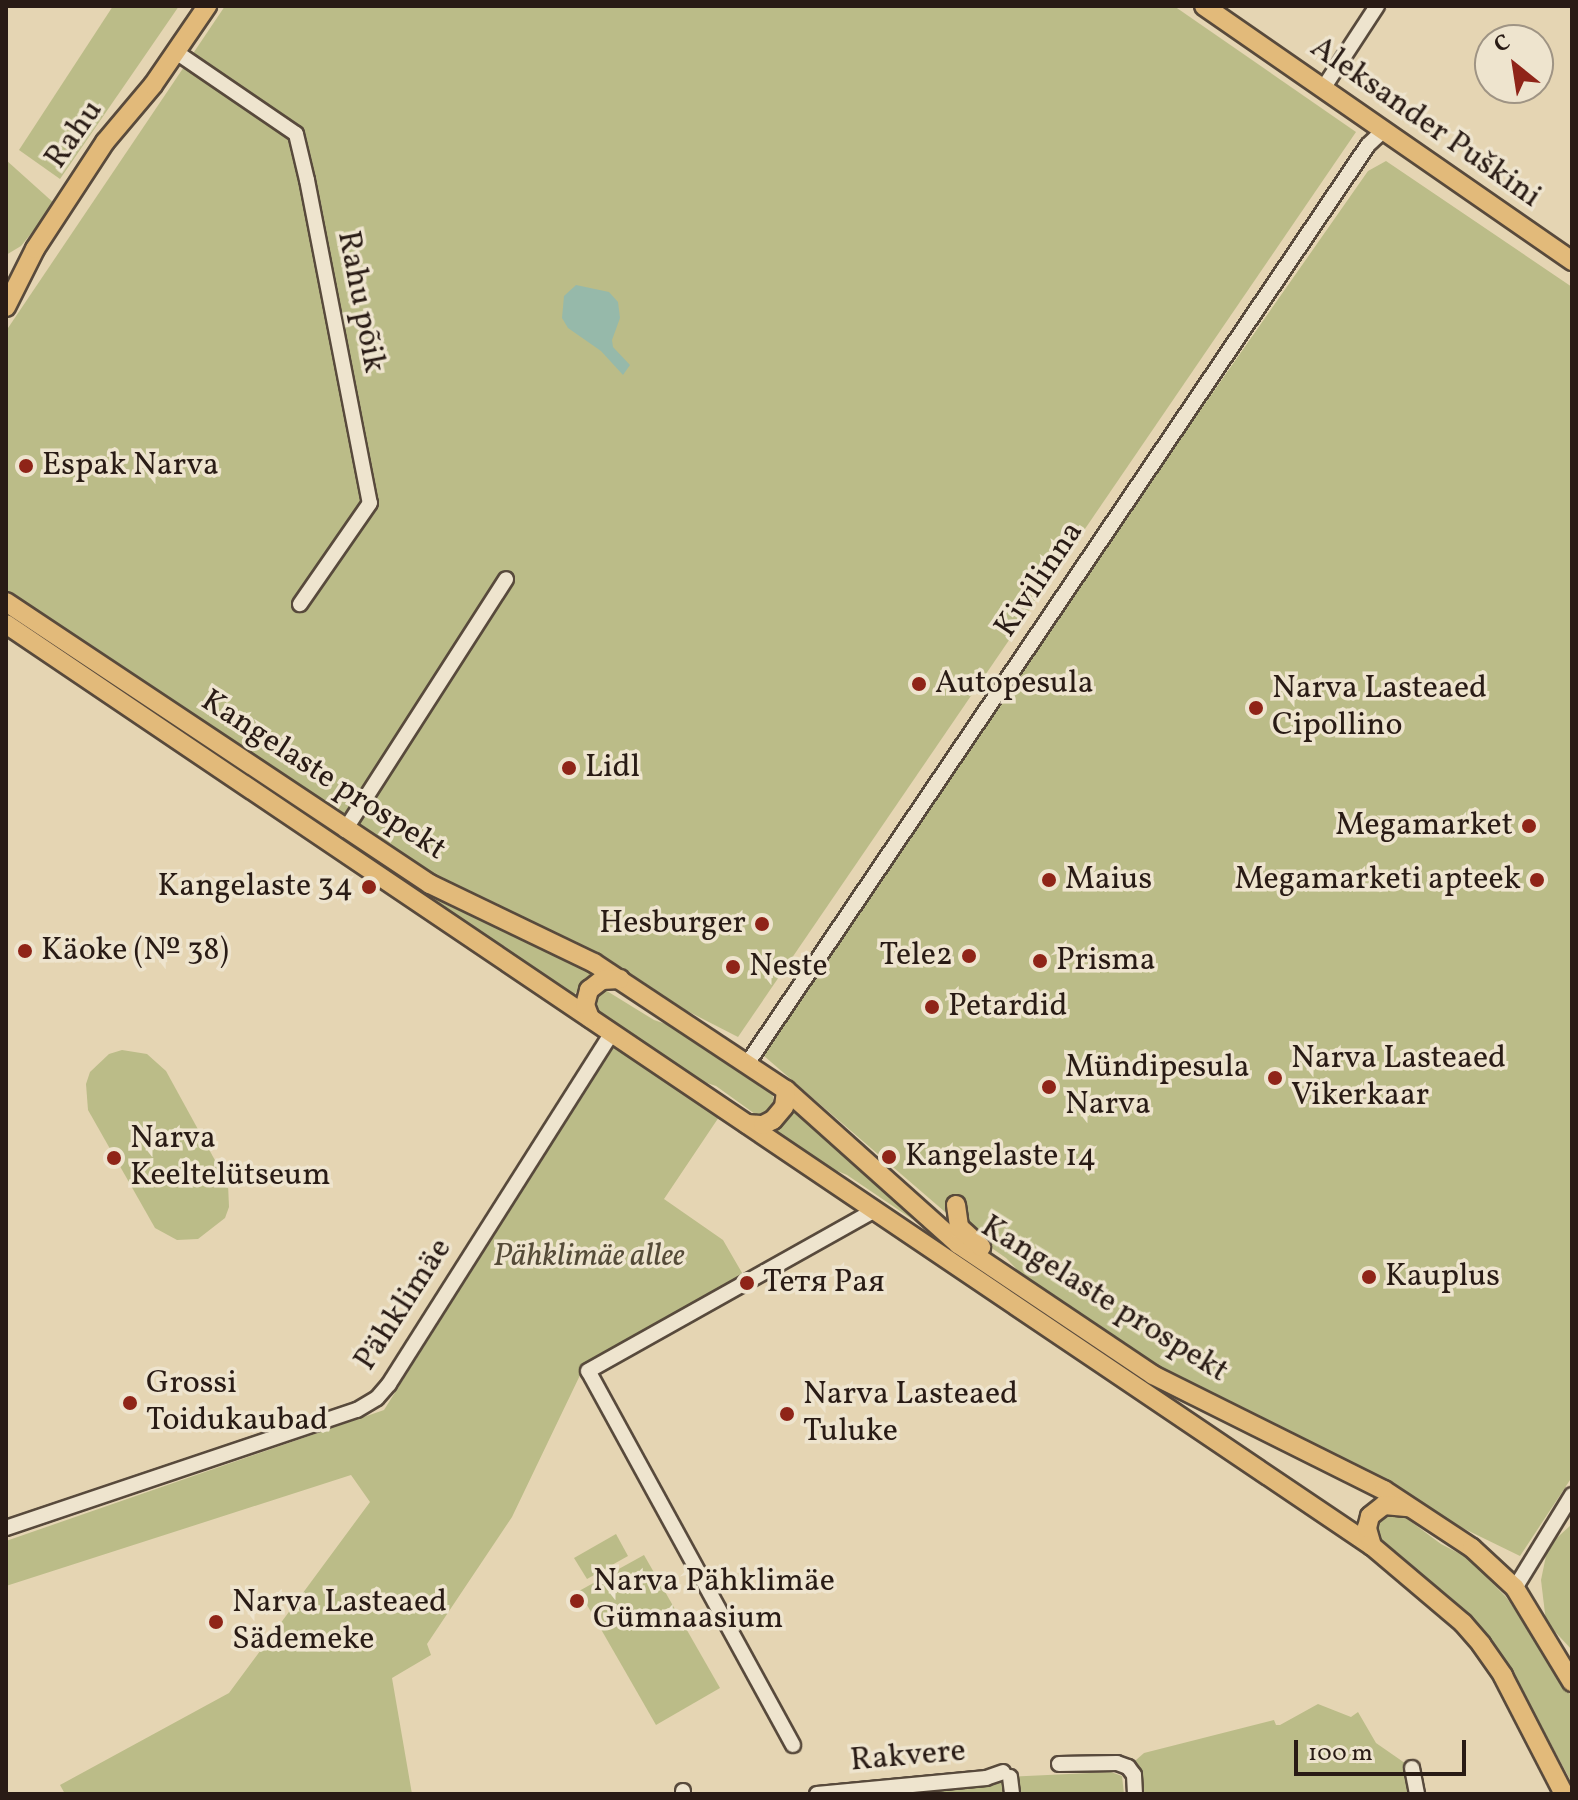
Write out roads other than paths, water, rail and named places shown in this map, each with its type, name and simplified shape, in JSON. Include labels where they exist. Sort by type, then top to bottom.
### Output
[{"type":"main road","name":"Rahu","points":[[6,307],[35,249],[105,142],[176,52],[207,6]]},
{"type":"main road","name":"Aleksander Puškini","points":[[1213,8],[1383,131],[1572,261]]},
{"type":"main road","name":"Kangelaste prospekt","points":[[6,602],[430,884],[620,979],[786,1090],[937,1226],[1029,1294],[1184,1393],[1384,1490],[1472,1548],[1515,1588],[1572,1682]]},
{"type":"main road","name":"Kangelaste prospekt","points":[[6,624],[1372,1546],[1463,1623],[1481,1644],[1503,1676],[1564,1794]]},
{"type":"main road","points":[[590,1018],[585,1005],[589,990],[602,980],[620,979]]},
{"type":"main road","points":[[747,1124],[763,1125],[773,1120],[784,1107],[786,1090]]},
{"type":"main road","points":[[956,1205],[959,1227],[1007,1269],[1029,1294]]},
{"type":"main road","name":"Kangelaste prospekt","points":[[921,1241],[937,1226]]},
{"type":"main road","points":[[1372,1546],[1367,1528],[1370,1516],[1384,1505],[1411,1508]]},
{"type":"street","points":[[1324,87],[1377,6]]},
{"type":"street","name":"Rahu põik","points":[[176,52],[296,134],[370,503],[300,604]]},
{"type":"street","name":"Kivilinna","points":[[747,1064],[1368,145],[1383,131]]},
{"type":"street","points":[[345,830],[506,579]]},
{"type":"street","name":"Pähklimäe","points":[[6,1528],[357,1410],[377,1398],[389,1384],[612,1032]]},
{"type":"street","points":[[793,1745],[588,1371],[875,1210]]},
{"type":"street","points":[[1515,1588],[1572,1495]]},
{"type":"street","points":[[1059,1764],[1117,1763],[1128,1767],[1134,1775],[1135,1794]]},
{"type":"street","points":[[1412,1768],[1417,1794]]},
{"type":"street","name":"Rakvere","points":[[817,1794],[1007,1775],[1012,1794]]},
{"type":"place","name":"Espak Narva","points":[[26,466]]},
{"type":"place","name":"Autopesula","points":[[919,684]]},
{"type":"place","name":"Narva Lasteaed Cipollino","points":[[1256,708]]},
{"type":"place","name":"Lidl","points":[[569,768]]},
{"type":"place","name":"Megamarket","points":[[1529,826]]},
{"type":"place","name":"Maius","points":[[1049,880]]},
{"type":"place","name":"Megamarketi apteek","points":[[1537,880]]},
{"type":"place","name":"Kangelaste 34","points":[[369,887]]},
{"type":"place","name":"Hesburger","points":[[762,924]]},
{"type":"place","name":"Käoke (№ 38)","points":[[25,951]]},
{"type":"place","name":"Tele2","points":[[969,956]]},
{"type":"place","name":"Prisma","points":[[1040,961]]},
{"type":"place","name":"Neste","points":[[733,967]]},
{"type":"place","name":"Petardid","points":[[932,1007]]},
{"type":"place","name":"Narva Lasteaed Vikerkaar","points":[[1275,1078]]},
{"type":"place","name":"Mündipesula Narva","points":[[1049,1087]]},
{"type":"place","name":"Kangelaste 14","points":[[889,1157]]},
{"type":"place","name":"Narva Keeltelütseum","points":[[114,1158]]},
{"type":"place","name":"Kauplus","points":[[1369,1277]]},
{"type":"place","name":"Тетя Рая","points":[[747,1283]]},
{"type":"place","name":"Grossi Toidukaubad","points":[[130,1403]]},
{"type":"place","name":"Narva Lasteaed Tuluke","points":[[787,1414]]},
{"type":"place","name":"Narva Pähklimäe Gümnaasium","points":[[577,1601]]},
{"type":"place","name":"Narva Lasteaed Sädemeke","points":[[216,1622]]},
{"type":"park label","name":"Pähklimäe allee","points":[[589,1257]]}]
